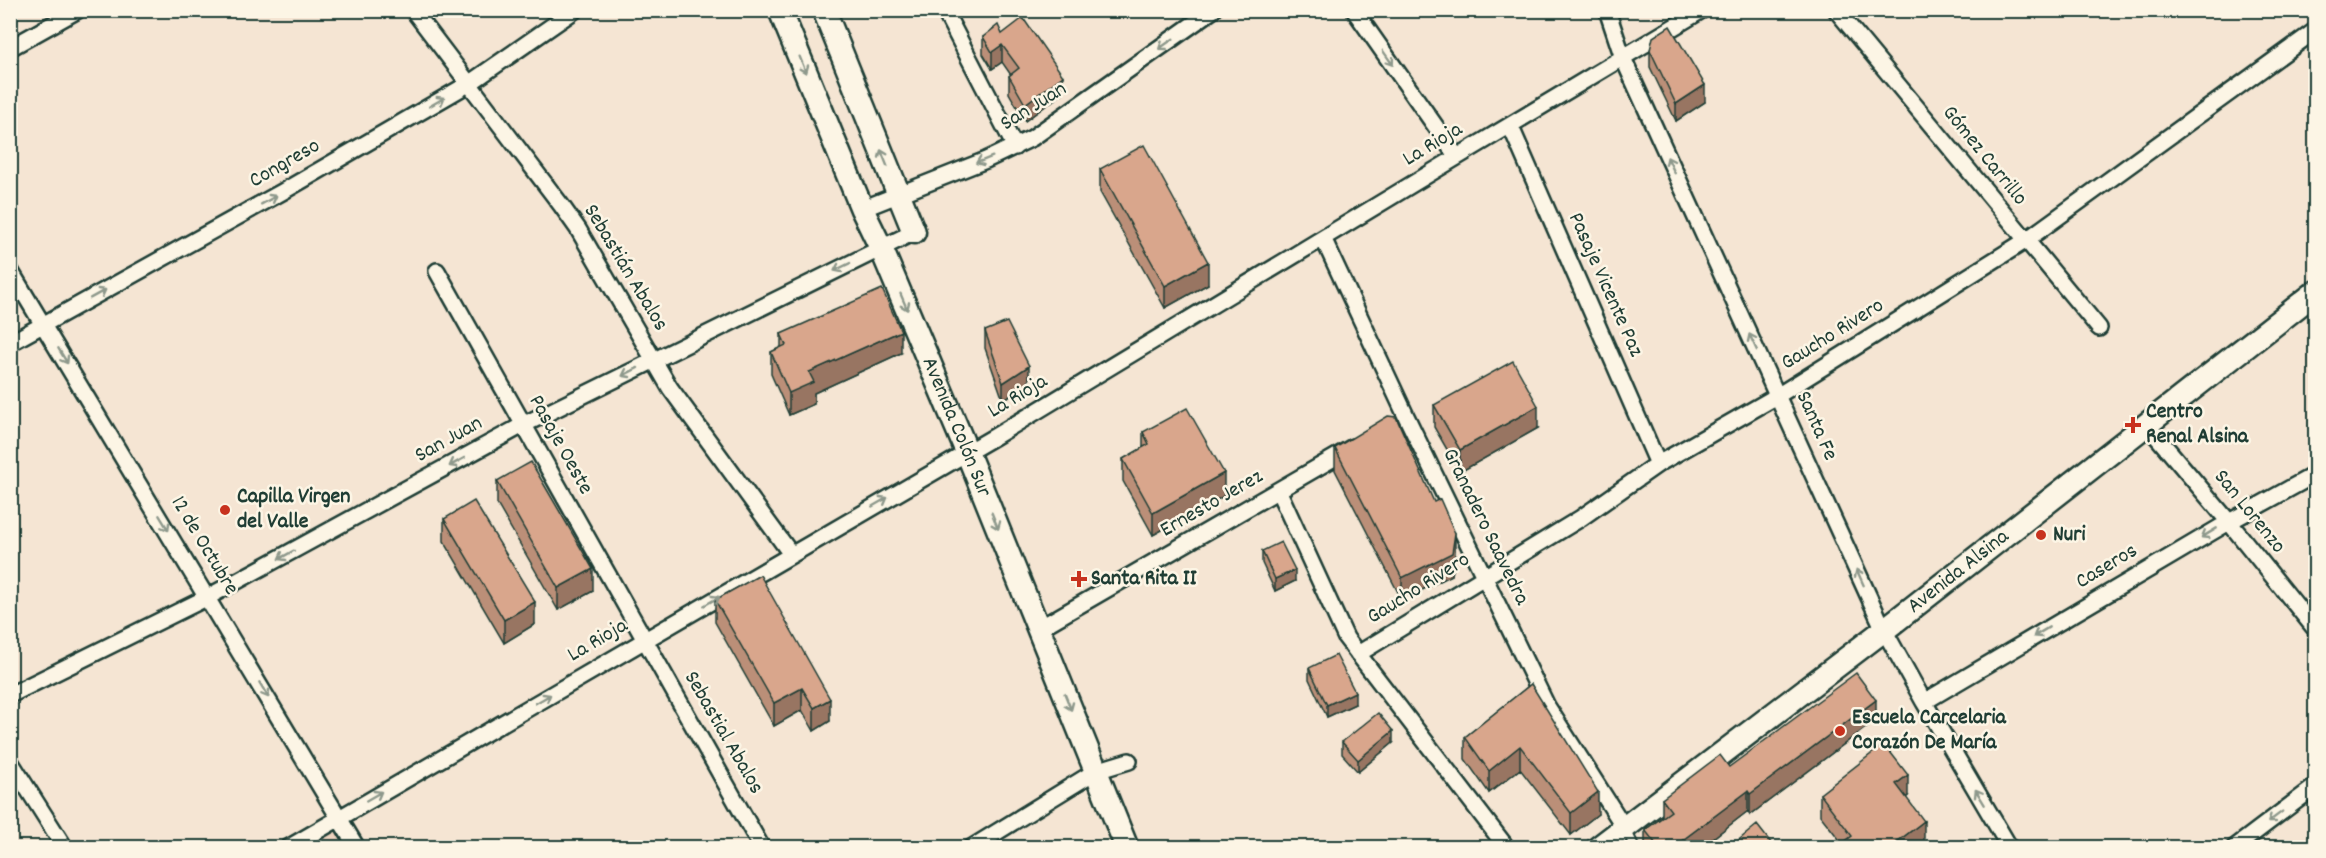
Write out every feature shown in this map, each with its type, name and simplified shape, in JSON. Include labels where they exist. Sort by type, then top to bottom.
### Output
[{"type":"main road","name":"Avenida Colón Sur","points":[[780,10],[862,209],[881,248],[967,452],[1127,848]]},
{"type":"main road","points":[[824,10],[914,232]]},
{"type":"main road","name":"Avenida Alsina","points":[[1598,848],[1884,630],[2316,292]]},
{"type":"street","points":[[10,48],[78,10]]},
{"type":"street","name":"Sebastián Abalos","points":[[413,10],[578,229],[670,388],[791,554]]},
{"type":"street","name":"Congreso","points":[[10,343],[282,192],[470,83],[574,10]]},
{"type":"street","points":[[945,10],[1015,147]]},
{"type":"street","name":"San Juan","points":[[862,209],[1032,138],[1214,10]]},
{"type":"street","points":[[1354,10],[1456,156]]},
{"type":"street","name":"Santa Fe","points":[[1607,10],[1623,58],[1884,630],[2010,848]]},
{"type":"street","name":"La Rioja","points":[[288,848],[994,437],[1456,156],[1702,10]]},
{"type":"street","name":"Gómez Carrillo","points":[[1836,10],[2025,242],[2099,328]]},
{"type":"street","name":"Gaucho Rivero","points":[[1358,654],[1484,575],[1581,518],[1658,464],[1777,396],[2025,242],[2316,30]]},
{"type":"street","name":"Pasaje Vicente Paz","points":[[1510,125],[1658,464]]},
{"type":"street","name":"San Juan","points":[[10,695],[208,597],[523,426],[914,232]]},
{"type":"street","name":"Granadero Saavedra","points":[[1323,238],[1401,419],[1484,575],[1547,706],[1624,827]]},
{"type":"street","name":"12 de Octubre","points":[[10,270],[357,848]]},
{"type":"street","name":"Pasaje Oeste","points":[[437,271],[644,640]]},
{"type":"street","name":"San Lorenzo","points":[[2147,425],[2316,630]]},
{"type":"street","name":"Ernesto Jerez","points":[[1038,629],[1279,492],[1367,439]]},
{"type":"street","name":"Caseros","points":[[1924,702],[2229,522],[2316,474]]},
{"type":"street","points":[[1279,492],[1337,621],[1358,654],[1507,848]]},
{"type":"street","name":"Sebastial Abalos","points":[[644,640],[762,848]]},
{"type":"street","points":[[10,761],[65,848]]},
{"type":"street","points":[[971,848],[1096,771],[1129,761]]},
{"type":"street","points":[[2234,848],[2316,786]]},
{"type":"lane","points":[[1624,827],[1635,848]]},
{"type":"shaded area","points":[[339,817],[357,848],[286,848]]},
{"type":"building","points":[[1023,18],[1063,76],[1025,104],[1009,76],[1019,68],[1002,45],[992,52],[983,37],[998,25],[1002,34]]},
{"type":"building","points":[[1670,26],[1705,85],[1676,104],[1650,50],[1653,37]]},
{"type":"building","points":[[1144,145],[1208,262],[1165,286],[1100,169]]},
{"type":"building","points":[[882,289],[901,331],[809,372],[814,382],[789,393],[771,352],[786,345],[781,334]]},
{"type":"building","points":[[1007,322],[1029,366],[1003,383],[985,331]]},
{"type":"building","points":[[1513,361],[1538,406],[1460,450],[1434,405]]},
{"type":"building","points":[[1187,408],[1224,473],[1153,513],[1123,459],[1149,444],[1143,432]]},
{"type":"building","points":[[1388,416],[1396,417],[1434,502],[1440,499],[1455,533],[1452,553],[1402,578],[1335,448]]},
{"type":"building","points":[[531,462],[593,569],[558,588],[497,481]]},
{"type":"building","points":[[474,501],[535,602],[504,620],[444,519]]},
{"type":"building","points":[[1281,542],[1295,570],[1275,579],[1262,551]]},
{"type":"building","points":[[760,575],[830,699],[814,708],[802,688],[774,703],[715,600]]},
{"type":"building","points":[[1336,655],[1355,692],[1327,705],[1309,668]]},
{"type":"building","points":[[1856,673],[1876,700],[1750,794],[1748,791],[1672,848],[1659,848],[1645,830],[1671,811],[1662,799],[1720,755],[1729,767]]},
{"type":"building","points":[[1531,684],[1598,792],[1571,813],[1520,746],[1489,771],[1465,737]]},
{"type":"building","points":[[1378,713],[1393,731],[1358,760],[1342,742]]},
{"type":"building","points":[[1884,744],[1908,775],[1896,784],[1924,821],[1889,848],[1836,848],[1852,836],[1820,794]]},
{"type":"building","points":[[1757,825],[1775,848],[1729,848]]},
{"type":"building","points":[[1823,842],[1827,848],[1816,848]]},
{"type":"place","name":"Centro Renal Alsina","points":[[2133,425]]},
{"type":"place","name":"Capilla Virgen del Valle","points":[[225,510]]},
{"type":"place","name":"Nuri","points":[[2041,535]]},
{"type":"place","name":"Santa Rita II","points":[[1079,579]]},
{"type":"place","name":"Escuela Carcelaria Corazón De María","points":[[1840,731]]}]
